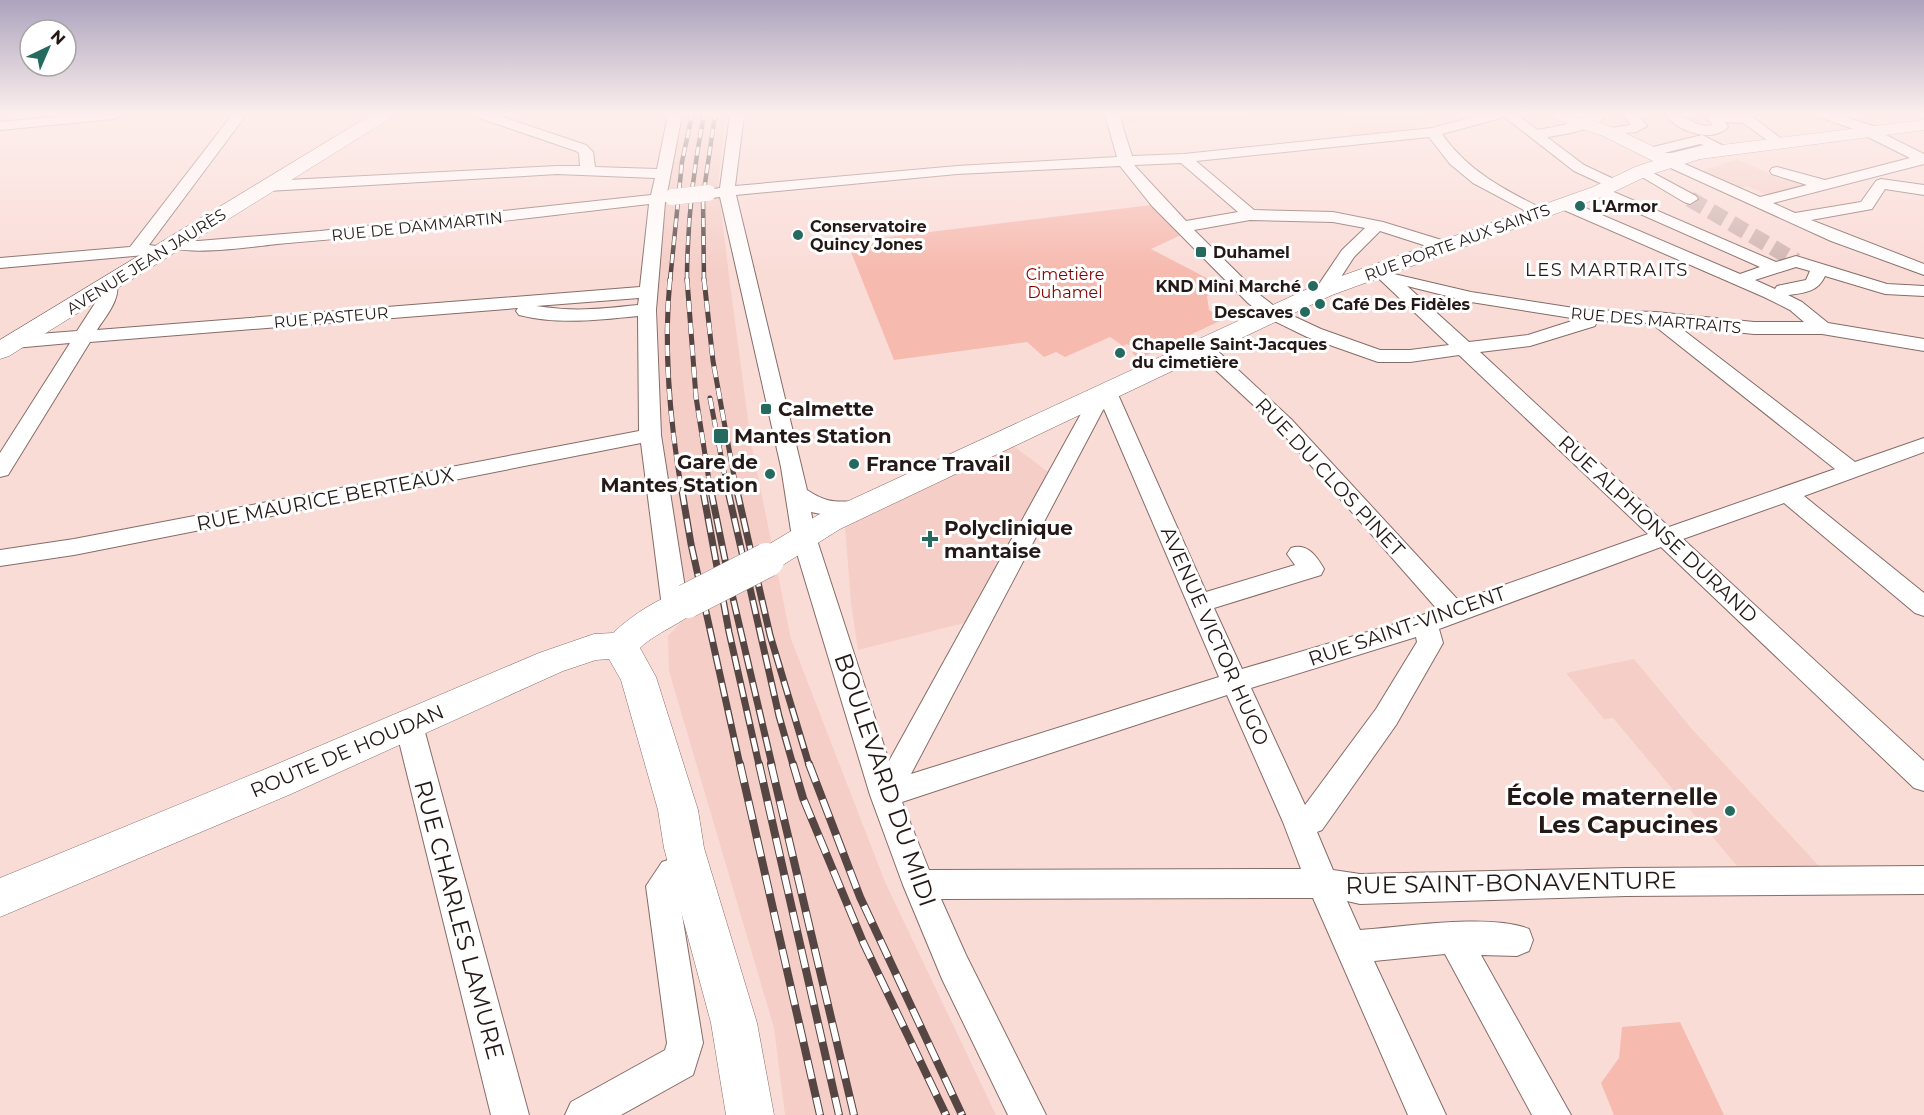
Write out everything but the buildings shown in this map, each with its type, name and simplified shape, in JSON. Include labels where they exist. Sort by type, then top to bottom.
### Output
[{"type":"main road","name":"AVENUE JEAN JAURÈS","points":[[7,346],[299,167]]},
{"type":"main road","name":"RUE PORTE AUX SAINTS","points":[[681,604],[767,560],[829,522],[1272,313],[1324,290],[1385,274],[1442,246],[1606,187],[1649,167]]},
{"type":"main road","points":[[681,604],[639,628],[625,653],[624,682],[653,779],[686,858],[734,1023],[750,1115]]},
{"type":"main road","name":"ROUTE DE HOUDAN","points":[[0,898],[578,652],[608,644],[625,653]]},
{"type":"street","points":[[135,252],[200,167]]},
{"type":"street","points":[[588,171],[589,167]]},
{"type":"street","points":[[664,167],[662,174],[666,197],[654,220],[647,301],[650,435],[681,604]]},
{"type":"street","name":"BOULEVARD DU MIDI","points":[[731,167],[728,191],[797,494],[804,537],[885,795],[919,885],[954,967],[1027,1115]]},
{"type":"street","name":"RUE DE DAMMARTIN","points":[[0,263],[320,236],[666,197],[1013,167]]},
{"type":"street","points":[[1127,167],[1182,227],[1254,299],[1272,313],[1314,333],[1378,356],[1410,356],[1465,350],[1540,337],[1588,322],[1587,315]]},
{"type":"street","points":[[1194,167],[1250,215]]},
{"type":"street","points":[[1460,167],[1493,190],[1538,212]]},
{"type":"street","points":[[1487,167],[1513,184],[1796,306],[1822,328]]},
{"type":"street","points":[[1578,167],[1606,187],[1775,268]]},
{"type":"street","points":[[1693,167],[1794,218],[1868,250],[1924,270]]},
{"type":"street","points":[[1760,202],[1896,167]]},
{"type":"street","points":[[268,186],[588,171],[662,174]]},
{"type":"street","points":[[1642,171],[1690,200]]},
{"type":"street","points":[[1777,171],[1824,185]]},
{"type":"street","points":[[1794,218],[1866,206],[1881,184],[1924,190]]},
{"type":"street","points":[[1182,227],[1250,215],[1333,217],[1377,225],[1442,246]]},
{"type":"street","points":[[1324,290],[1348,254],[1377,225]]},
{"type":"street","points":[[1739,280],[1796,261],[1924,302]]},
{"type":"street","points":[[1783,290],[1801,288],[1813,283],[1820,269]]},
{"type":"street","name":"RUE DES MARTRAITS","points":[[1385,274],[1472,297],[1587,315],[1656,318],[1754,328],[1822,328],[1924,345]]},
{"type":"street","name":"RUE ALPHONSE DURAND","points":[[1385,274],[1924,779]]},
{"type":"street","points":[[0,470],[108,297],[109,284]]},
{"type":"street","points":[[1885,289],[1924,291]]},
{"type":"street","name":"RUE PASTEUR","points":[[7,346],[82,337],[497,303],[647,301]]},
{"type":"street","points":[[1656,318],[1851,470]]},
{"type":"street","name":"RUE DU CLOS PINET","points":[[1201,346],[1284,423],[1454,612]]},
{"type":"street","points":[[885,795],[1089,418],[1107,390]]},
{"type":"street","name":"AVENUE VICTOR HUGO","points":[[1107,390],[1198,603],[1298,822],[1322,883],[1427,1115]]},
{"type":"street","points":[[1089,418],[1105,416],[1119,419]]},
{"type":"street","name":"RUE MAURICE BERTEAUX","points":[[0,558],[74,547],[650,435]]},
{"type":"street","name":"RUE SAINT-VINCENT","points":[[885,795],[1235,682],[1423,625],[1924,445]]},
{"type":"street","points":[[1787,493],[1924,607]]},
{"type":"street","points":[[797,494],[819,507],[838,512],[859,509]]},
{"type":"street","points":[[1198,603],[1312,569],[1299,554]]},
{"type":"street","points":[[1298,822],[1311,821],[1386,717],[1430,643],[1429,633],[1423,625]]},
{"type":"street","name":"RUE CHARLES LAMURE","points":[[409,725],[510,1115]]},
{"type":"street","points":[[584,1115],[622,1105],[680,1062],[685,1043],[662,886],[686,858]]},
{"type":"street","name":"RUE SAINT-BONAVENTURE","points":[[919,885],[1322,883],[1360,889],[1615,882],[1924,880]]},
{"type":"street","points":[[1454,938],[1552,1115]]},
{"type":"street","points":[[1351,947],[1454,938],[1517,940]]},
{"type":"shaded area","points":[[672,167],[720,167],[718,185],[751,442],[791,639],[885,882],[996,1115],[785,1115],[774,1028],[669,671],[668,636],[687,616],[661,423],[657,286],[667,187]]},
{"type":"shaded area","points":[[1713,167],[1755,167],[1781,179],[1787,178],[1813,184],[1770,196],[1747,186],[1737,188],[1701,171]]},
{"type":"shaded area","name":"Polyclinique mantaise","points":[[1012,445],[1051,474],[968,622],[858,650],[851,603],[845,526]]},
{"type":"shaded area","name":"École maternelle Les Capucines","points":[[1634,659],[1691,728],[1819,866],[1737,866],[1613,718],[1604,719],[1566,673]]},
{"type":"green space","name":"Cimetière Duhamel","points":[[1151,205],[1181,235],[1151,249],[1226,288],[1207,296],[1209,310],[1224,319],[1130,363],[1135,356],[1132,352],[1136,350],[1127,344],[1123,346],[1110,337],[1065,357],[1056,352],[1044,357],[1027,342],[894,360],[847,242]]},
{"type":"green space","points":[[1680,1022],[1724,1115],[1614,1115],[1601,1083],[1619,1058],[1622,1027]]},
{"type":"tunnel","points":[[1690,199],[1796,261]]},
{"type":"railway","points":[[670,281],[681,167]]},
{"type":"railway","points":[[687,279],[691,197],[695,167]]},
{"type":"railway","points":[[704,281],[703,197],[707,167]]},
{"type":"railway","points":[[670,279],[667,333],[669,386],[682,493]]},
{"type":"railway","points":[[687,279],[696,397],[711,493]]},
{"type":"railway","points":[[704,279],[713,361],[737,493]]},
{"type":"railway","points":[[710,398],[728,493]]},
{"type":"railway","points":[[702,488],[703,493]]},
{"type":"railway","points":[[682,491],[691,544],[740,765]]},
{"type":"railway","points":[[703,491],[729,632],[759,765]]},
{"type":"railway","points":[[711,491],[732,594],[772,765]]},
{"type":"railway","points":[[728,491],[779,716],[793,765]]},
{"type":"railway","points":[[737,491],[770,635],[809,765]]},
{"type":"railway","points":[[740,764],[820,1115]]},
{"type":"railway","points":[[759,764],[839,1115]]},
{"type":"railway","points":[[771,764],[854,1115]]},
{"type":"railway","points":[[793,764],[803,798],[863,942],[946,1115]]},
{"type":"railway","points":[[809,764],[860,897],[962,1115]]},
{"type":"place","name":"L'Armor","points":[[1580,206]]},
{"type":"place","name":"Conservatoire Quincy Jones","points":[[798,235]]},
{"type":"place","name":"Duhamel","points":[[1201,252]]},
{"type":"place","name":"KND Mini Marché","points":[[1313,286]]},
{"type":"place","name":"Café Des Fidèles","points":[[1320,304]]},
{"type":"place","name":"Descaves","points":[[1305,312]]},
{"type":"place","name":"Chapelle Saint-Jacques du cimetière","points":[[1120,353]]},
{"type":"place","name":"Calmette","points":[[766,409]]},
{"type":"place","name":"Mantes Station","points":[[721,436]]},
{"type":"place","name":"France Travail","points":[[854,464]]},
{"type":"place","name":"Gare de Mantes Station","points":[[770,474]]},
{"type":"place","name":"Polyclinique mantaise","points":[[930,539]]},
{"type":"place","name":"École maternelle Les Capucines","points":[[1730,811]]},
{"type":"district","name":"LES MARTRAITS","points":[[1607,270]]}]
